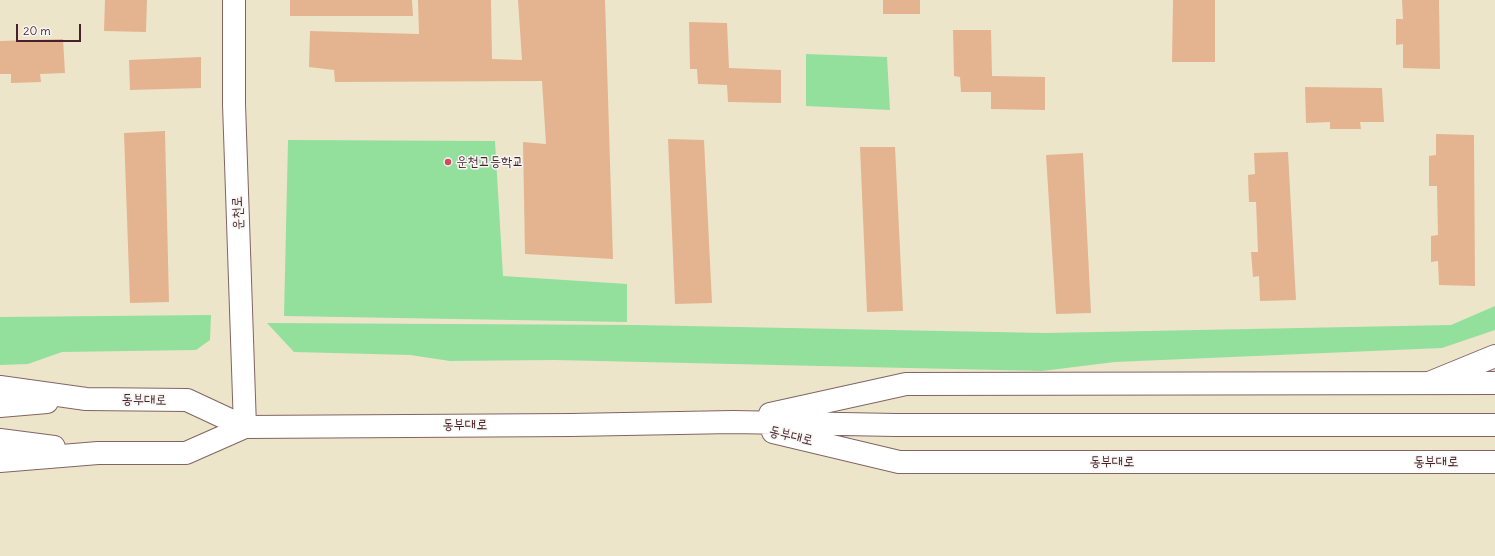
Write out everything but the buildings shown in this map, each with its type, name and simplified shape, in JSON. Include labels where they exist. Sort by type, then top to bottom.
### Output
[{"type":"main road","name":"운천로","points":[[234,0],[234,104],[245,427]]},
{"type":"main road","points":[[1429,383],[1495,356]]},
{"type":"main road","name":"동부대로","points":[[733,422],[906,384],[1495,383]]},
{"type":"main road","name":"동부대로","points":[[0,387],[86,398],[187,400],[245,427]]},
{"type":"main road","name":"동부대로","points":[[0,406],[86,398]]},
{"type":"main road","name":"동부대로","points":[[733,422],[899,462],[1495,462]]},
{"type":"main road","name":"동부대로","points":[[0,461],[98,453],[186,453],[245,427],[733,422],[903,425],[1495,425]]},
{"type":"main road","name":"동부대로","points":[[0,440],[98,453]]},
{"type":"green space","points":[[806,54],[887,57],[890,110],[806,106]]},
{"type":"green space","points":[[288,140],[495,141],[503,276],[627,284],[627,322],[284,316]]},
{"type":"green space","points":[[1495,306],[1495,330],[1442,348],[1115,362],[1042,371],[554,360],[450,361],[410,355],[294,352],[267,323],[636,325],[1046,333],[1451,325]]},
{"type":"green space","points":[[211,315],[210,340],[196,350],[62,352],[28,364],[0,365],[0,317]]},
{"type":"place","name":"운천고등학교","points":[[448,162]]}]
